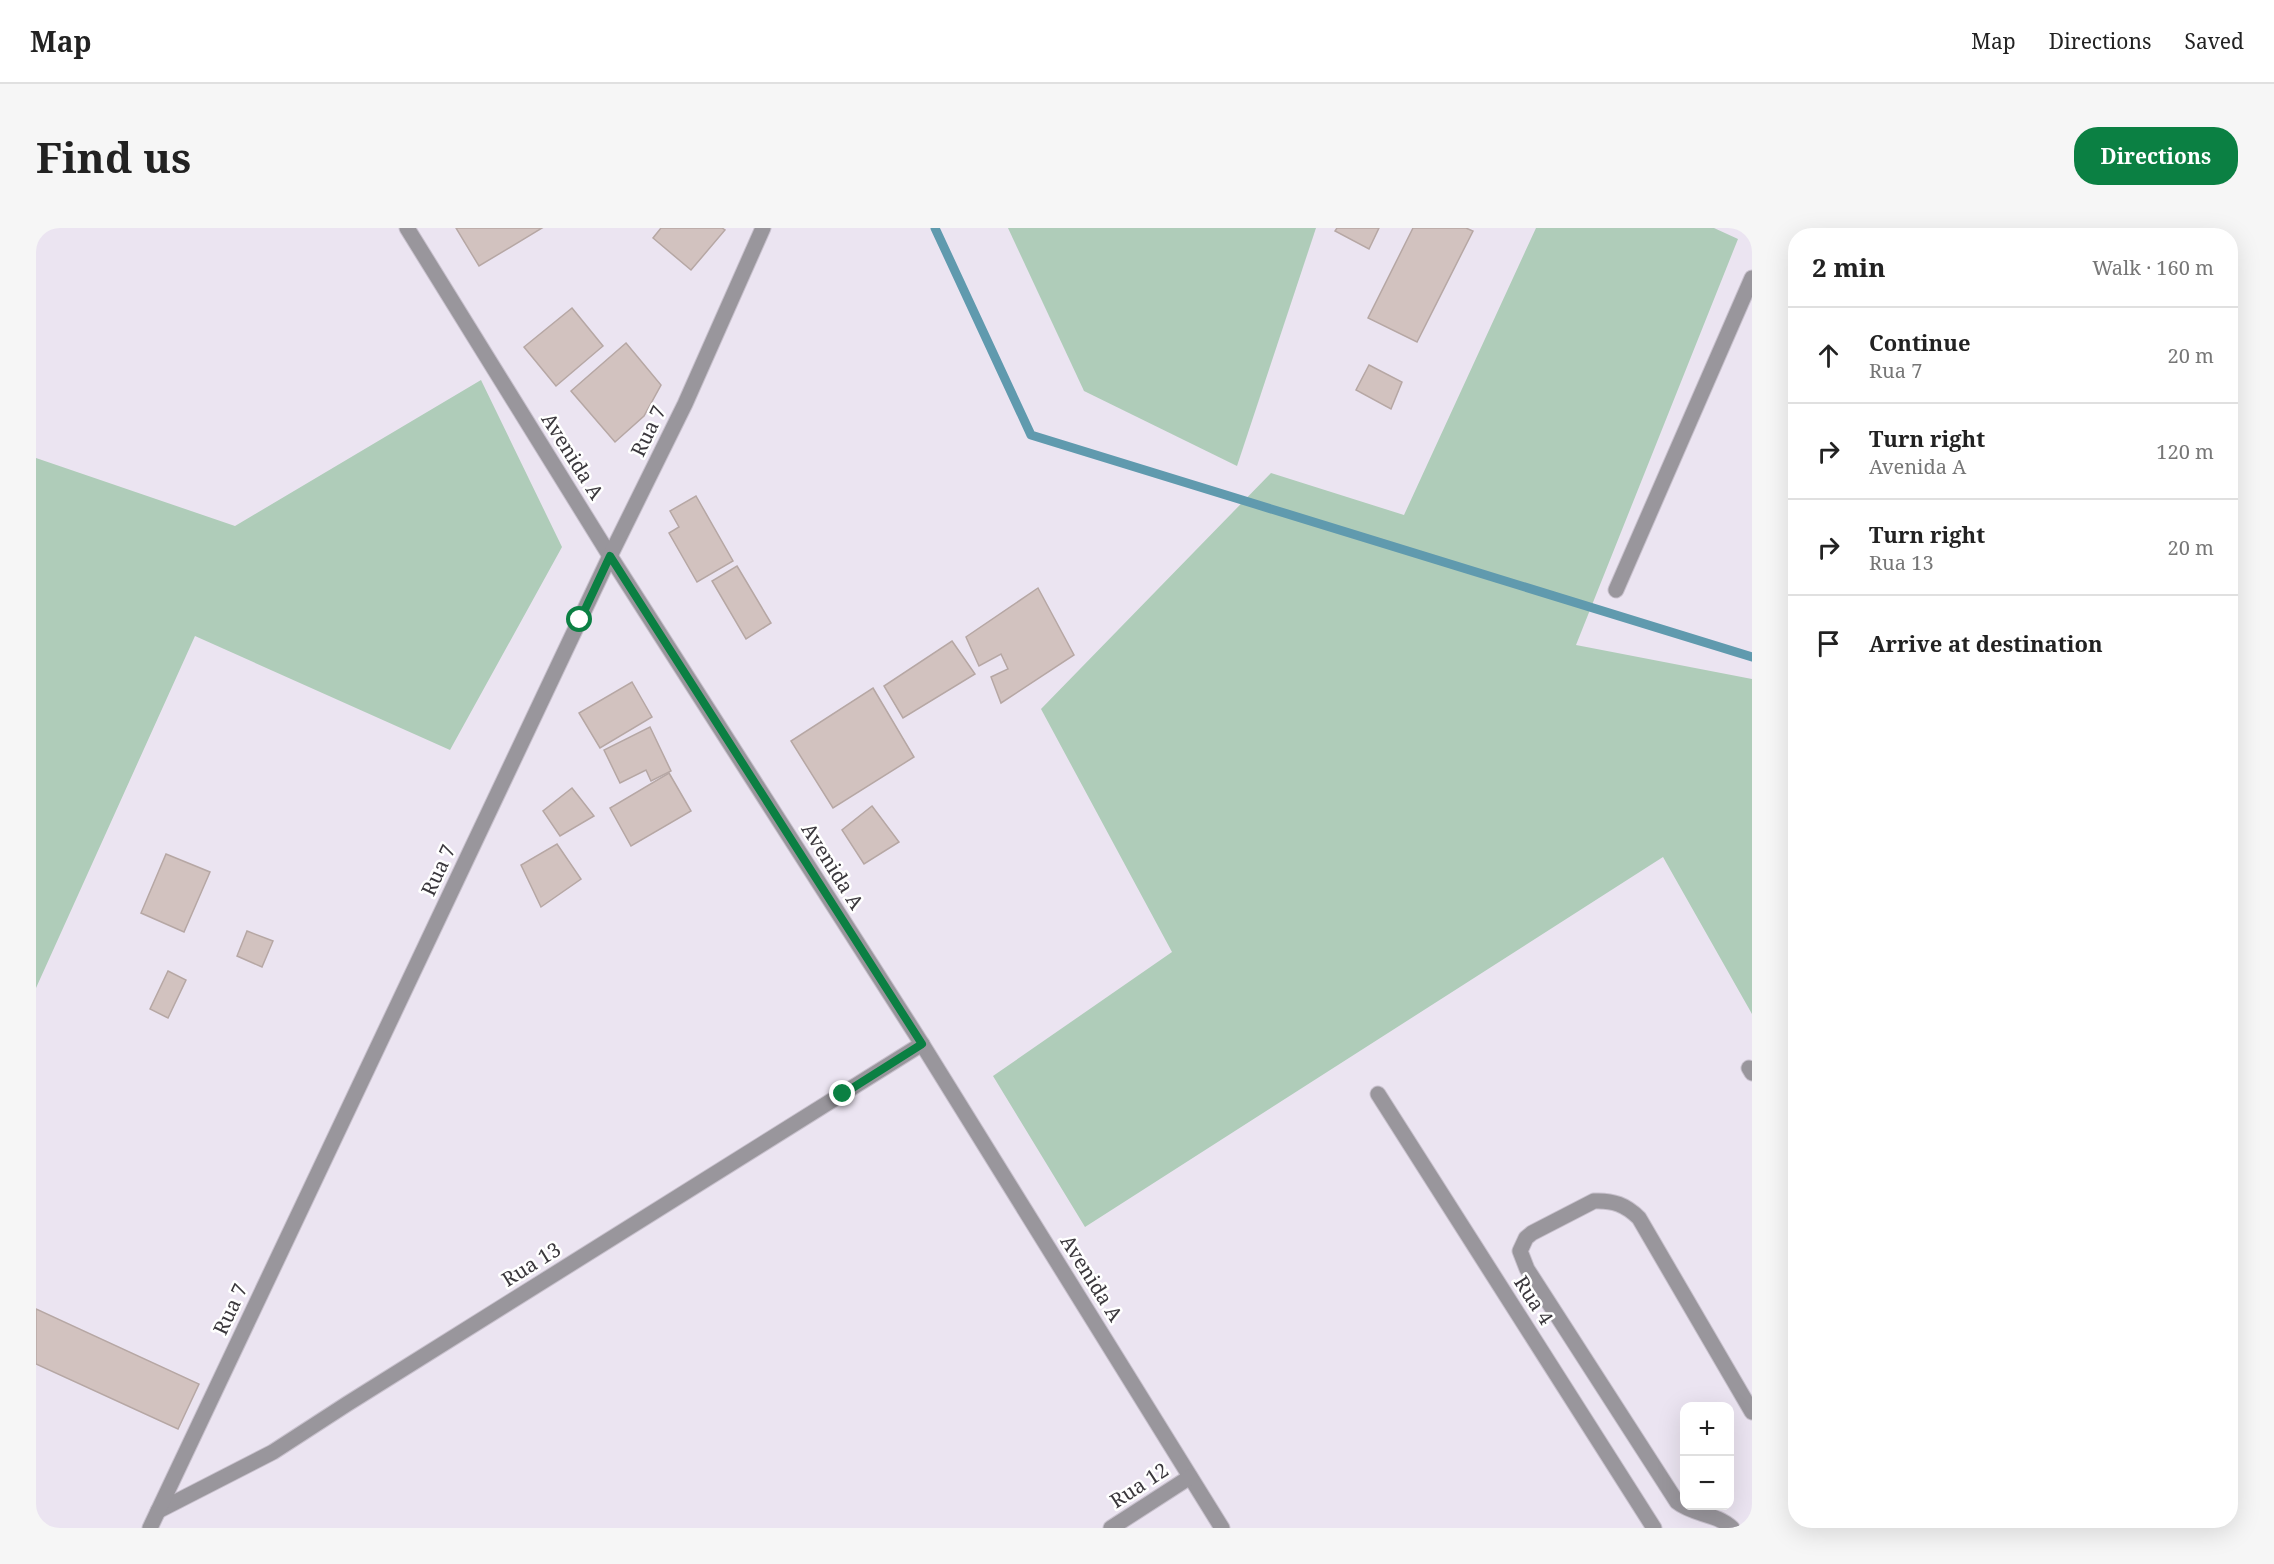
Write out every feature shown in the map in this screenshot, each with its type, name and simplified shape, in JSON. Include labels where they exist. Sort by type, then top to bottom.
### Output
[{"type":"street","name":"Avenida A","points":[[407,228],[610,556],[922,1044],[1222,1528]]},
{"type":"street","name":"Rua 7","points":[[150,1528],[610,556],[685,404],[763,228]]},
{"type":"street","points":[[1616,590],[1752,278]]},
{"type":"street","name":"Rua 13","points":[[158,1511],[273,1452],[922,1044]]},
{"type":"street","name":"Rua 4","points":[[1378,1094],[1654,1528]]},
{"type":"street","points":[[1732,1528],[1725,1521],[1685,1509],[1677,1502],[1527,1269],[1520,1251],[1526,1238],[1594,1201],[1607,1200],[1630,1209],[1639,1218],[1752,1412]]},
{"type":"street","name":"Rua 12","points":[[1111,1528],[1190,1477]]},
{"type":"green space","points":[[1008,228],[1316,228],[1237,466],[1084,391]]},
{"type":"green space","points":[[1536,228],[1714,228],[1738,239],[1576,645],[1752,679],[1752,1014],[1663,857],[1085,1227],[993,1076],[1172,952],[1041,709],[1271,473],[1404,515]]},
{"type":"green space","points":[[481,380],[562,547],[450,750],[195,636],[36,988],[36,458],[235,526]]},
{"type":"building","points":[[456,228],[542,228],[479,266]]},
{"type":"building","points":[[661,228],[722,228],[725,230],[691,270],[653,238]]},
{"type":"building","points":[[1337,228],[1379,228],[1369,249],[1335,231]]},
{"type":"building","points":[[1413,228],[1466,228],[1473,231],[1417,342],[1368,318]]},
{"type":"building","points":[[572,308],[603,346],[556,386],[524,347]]},
{"type":"building","points":[[626,343],[661,385],[644,416],[615,442],[571,391]]},
{"type":"building","points":[[1369,365],[1402,382],[1391,409],[1356,390]]},
{"type":"building","points":[[696,496],[733,561],[697,582],[669,533],[679,527],[670,511]]},
{"type":"building","points":[[737,566],[771,623],[746,639],[712,581]]},
{"type":"building","points":[[1038,588],[1074,655],[1001,703],[991,677],[1008,669],[1001,654],[979,666],[966,637]]},
{"type":"building","points":[[952,641],[975,674],[903,718],[884,686]]},
{"type":"building","points":[[632,682],[652,717],[600,748],[579,713]]},
{"type":"building","points":[[873,688],[914,757],[833,808],[791,741]]},
{"type":"building","points":[[650,727],[671,771],[651,781],[646,770],[620,783],[604,750]]},
{"type":"building","points":[[669,773],[691,811],[631,846],[610,808]]},
{"type":"building","points":[[572,788],[594,816],[560,836],[543,811]]},
{"type":"building","points":[[872,806],[899,842],[864,864],[842,830]]},
{"type":"building","points":[[557,844],[581,879],[541,907],[521,865]]},
{"type":"building","points":[[166,854],[210,872],[184,932],[141,913]]},
{"type":"building","points":[[247,931],[273,941],[262,967],[237,956]]},
{"type":"building","points":[[168,971],[186,980],[168,1018],[150,1009]]},
{"type":"building","points":[[36,1309],[199,1384],[178,1429],[36,1364]]},
{"type":"waterway","points":[[935,228],[1031,435],[1752,657]]},
{"type":"route","points":[[580,620],[610,556],[922,1044],[843,1094]]}]
